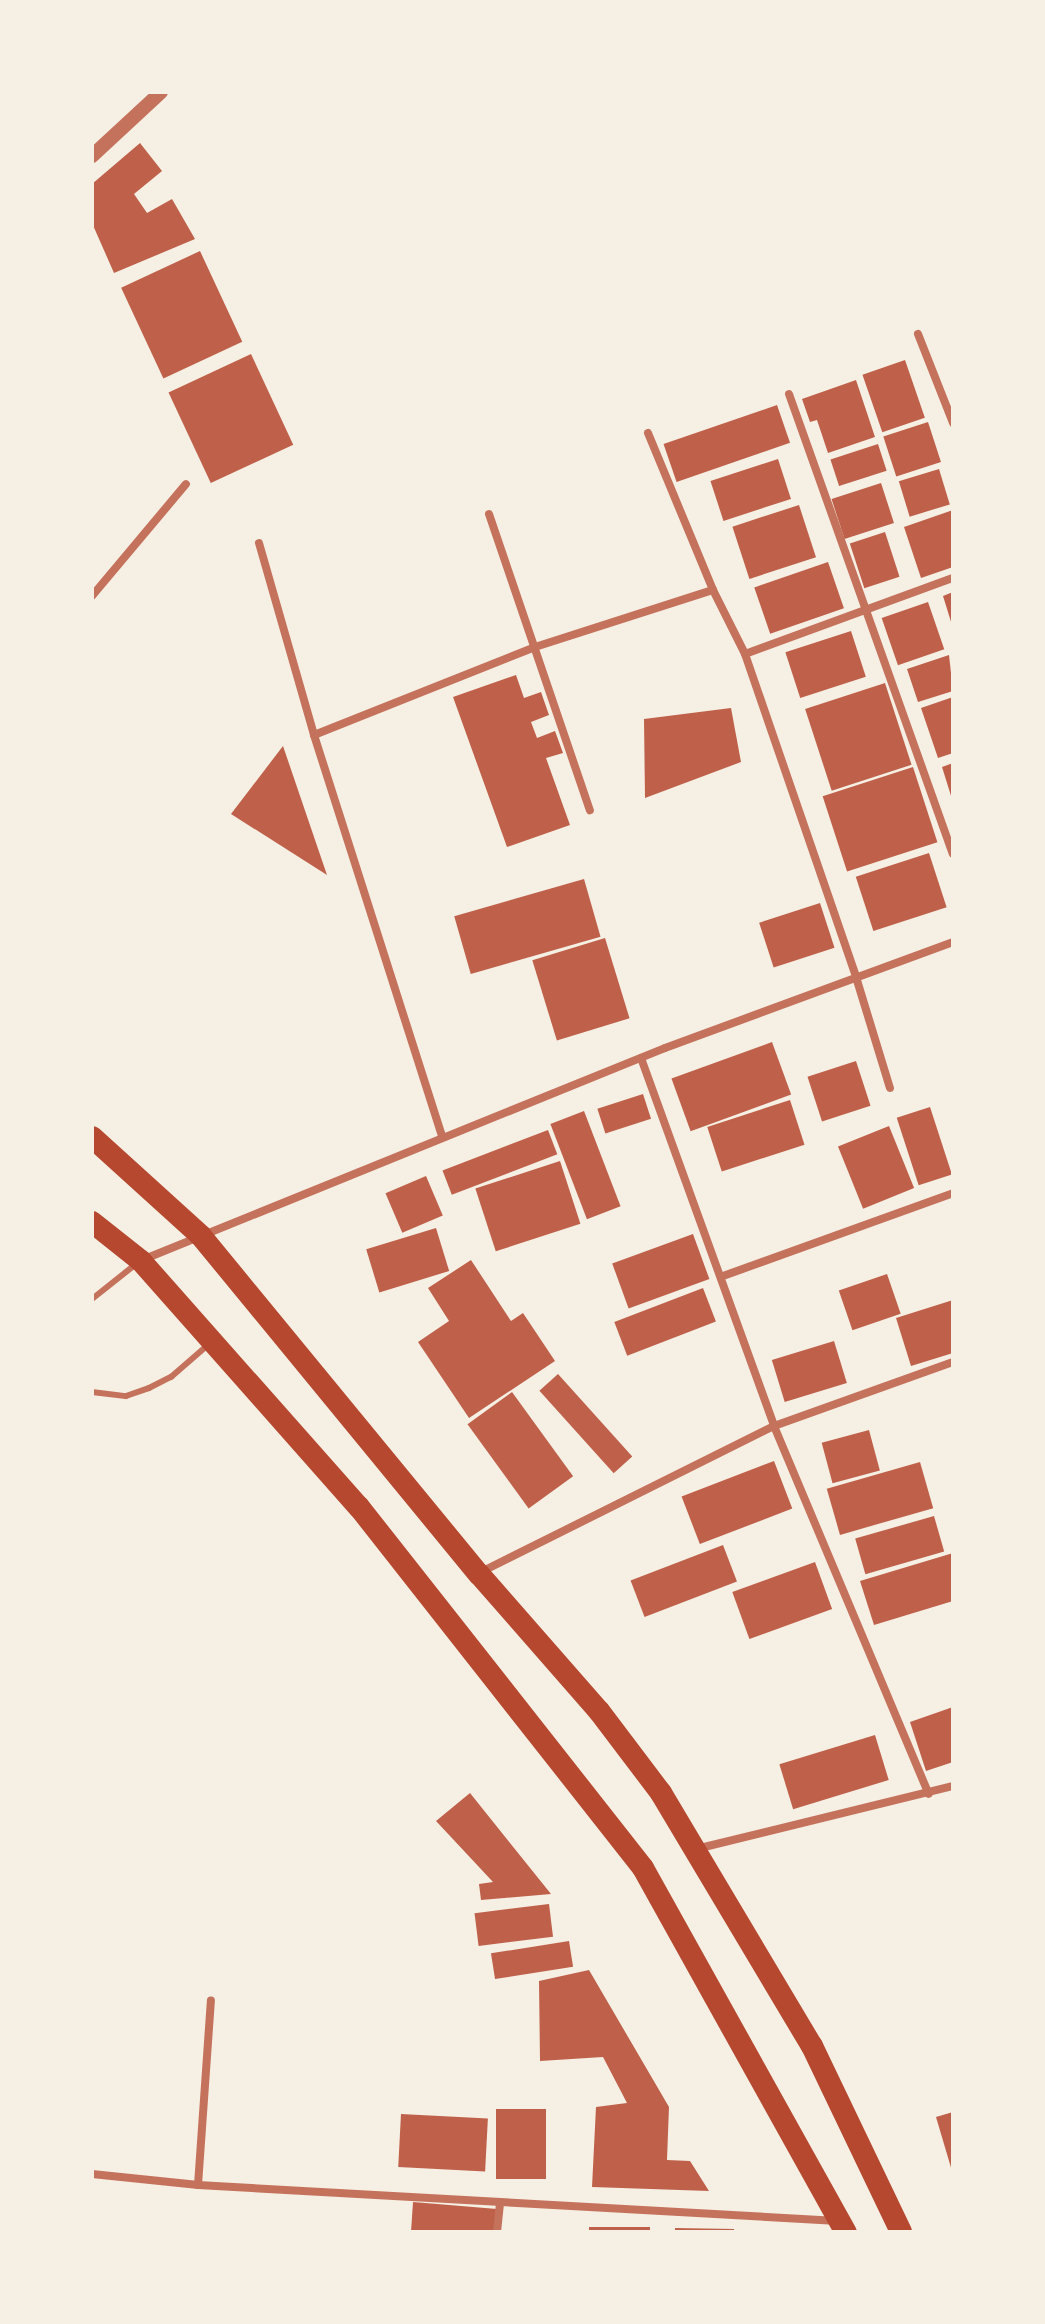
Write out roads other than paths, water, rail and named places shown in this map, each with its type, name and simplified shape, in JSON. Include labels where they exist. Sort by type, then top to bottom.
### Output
[{"type":"highway","points":[[92,1137],[201,1236],[479,1574],[599,1711],[661,1793],[812,2046],[901,2232]]},
{"type":"highway","points":[[92,1222],[141,1261],[430,1593],[643,1868],[844,2227]]},
{"type":"street","points":[[92,156],[161,92]]},
{"type":"street","points":[[918,334],[953,423]]},
{"type":"street","points":[[789,394],[953,854]]},
{"type":"street","points":[[648,433],[713,590],[745,654],[856,977],[890,1088]]},
{"type":"street","points":[[92,596],[186,484]]},
{"type":"street","points":[[489,514],[590,810]]},
{"type":"street","points":[[259,543],[314,735],[442,1136]]},
{"type":"street","points":[[745,654],[953,578]]},
{"type":"street","points":[[314,735],[535,647],[713,590]]},
{"type":"street","points":[[141,1261],[442,1136],[953,942]]},
{"type":"street","points":[[641,1058],[723,1276],[774,1426],[929,1794]]},
{"type":"street","points":[[723,1276],[953,1193]]},
{"type":"street","points":[[479,1574],[774,1426],[953,1362]]},
{"type":"street","points":[[695,1849],[953,1786]]},
{"type":"street","points":[[198,2185],[211,2000]]},
{"type":"street","points":[[92,2174],[198,2185],[500,2202],[844,2227]]},
{"type":"street","points":[[497,2232],[500,2202]]},
{"type":"lane","points":[[92,1299],[141,1261]]},
{"type":"lane","points":[[92,1392],[126,1396],[149,1388],[171,1377],[212,1341]]}]
